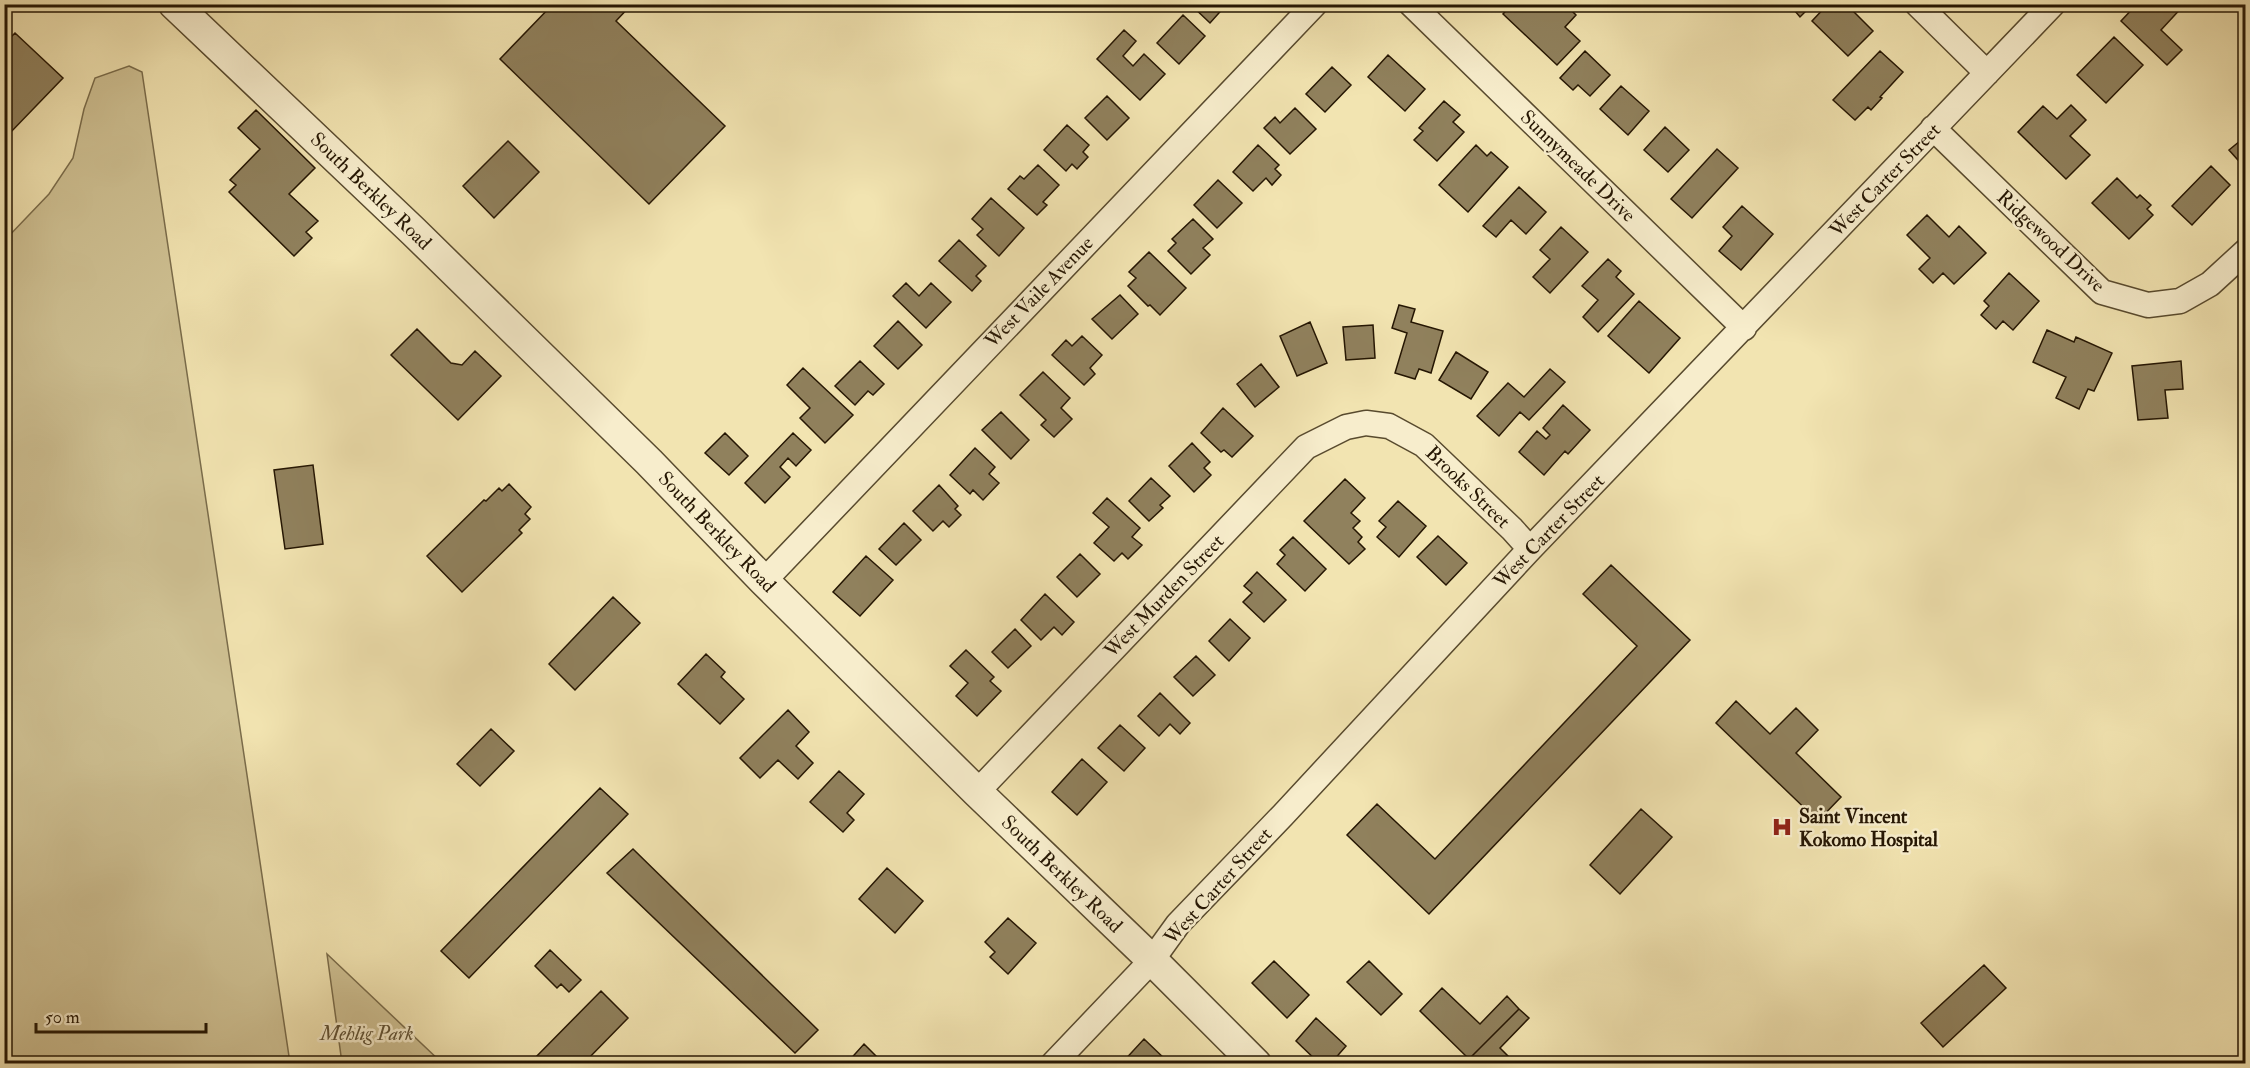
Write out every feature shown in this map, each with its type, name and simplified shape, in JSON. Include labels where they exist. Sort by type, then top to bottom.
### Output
[{"type":"street","name":"South Berkley Road","points":[[174,4],[413,231],[649,462],[764,581],[1256,1064]]},
{"type":"street","name":"West Vaile Avenue","points":[[764,581],[1315,4]]},
{"type":"street","name":"Sunnymeade Drive","points":[[1411,4],[1744,328]]},
{"type":"street","points":[[1917,4],[1987,73]]},
{"type":"street","name":"West Carter Street","points":[[1053,1064],[1152,960],[1178,924],[1530,549],[2053,4]]},
{"type":"street","name":"Ridgewood Drive","points":[[1933,128],[2102,292],[2148,305],[2180,301],[2210,284],[2246,250]]},
{"type":"street","name":"Brooks Street","points":[[1366,423],[1389,426],[1424,445],[1530,549]]},
{"type":"street","name":"West Murden Street","points":[[977,792],[1306,447],[1346,427],[1366,423]]},
{"type":"green space","points":[[129,66],[142,72],[290,1063],[5,1063],[5,240],[49,194],[73,158],[84,109],[95,78]]},
{"type":"green space","name":"Mehlig Park","points":[[327,954],[442,1063],[342,1063]]},
{"type":"building","points":[[553,4],[632,4],[616,21],[725,126],[649,204],[500,59]]},
{"type":"building","points":[[1190,4],[1227,4],[1210,23]]},
{"type":"building","points":[[1512,4],[1565,4],[1576,15],[1565,27],[1580,41],[1557,65],[1503,14]]},
{"type":"building","points":[[1789,4],[1813,4],[1800,17]]},
{"type":"building","points":[[1828,4],[1846,4],[1873,31],[1848,56],[1812,21]]},
{"type":"building","points":[[2137,4],[2185,4],[2161,30],[2182,50],[2167,65],[2121,21]]},
{"type":"building","points":[[1183,15],[1205,36],[1179,64],[1157,43]]},
{"type":"building","points":[[1124,30],[1136,41],[1123,56],[1133,66],[1144,54],[1165,74],[1140,100],[1097,59]]},
{"type":"building","points":[[15,33],[63,78],[9,134],[4,129],[4,52],[10,46],[6,42]]},
{"type":"building","points":[[2114,37],[2143,65],[2106,103],[2077,75]]},
{"type":"building","points":[[1585,51],[1610,75],[1590,96],[1578,85],[1573,90],[1560,78]]},
{"type":"building","points":[[1880,51],[1903,72],[1871,110],[1868,107],[1855,120],[1833,100]]},
{"type":"building","points":[[1388,55],[1425,89],[1405,111],[1368,77]]},
{"type":"building","points":[[1332,67],[1351,85],[1325,112],[1306,94]]},
{"type":"building","points":[[1621,86],[1649,111],[1628,135],[1600,109]]},
{"type":"building","points":[[1107,96],[1129,118],[1107,140],[1085,118]]},
{"type":"building","points":[[1444,101],[1460,115],[1453,122],[1464,132],[1437,161],[1414,140],[1423,131],[1419,128]]},
{"type":"building","points":[[2071,105],[2086,120],[2070,136],[2090,155],[2066,179],[2018,132],[2043,106],[2057,119]]},
{"type":"building","points":[[1295,108],[1316,129],[1290,154],[1264,128],[1275,117],[1280,123]]},
{"type":"building","points":[[256,110],[315,168],[289,194],[318,221],[306,232],[312,238],[294,256],[229,192],[236,185],[230,180],[260,149],[238,128]]},
{"type":"building","points":[[1067,125],[1089,145],[1083,152],[1088,157],[1077,169],[1072,164],[1066,171],[1044,150]]},
{"type":"building","points":[[1665,127],[1689,150],[1668,172],[1644,150]]},
{"type":"building","points":[[2246,136],[2246,169],[2229,150]]},
{"type":"building","points":[[508,141],[539,172],[494,218],[463,186]]},
{"type":"building","points":[[1258,145],[1279,165],[1275,169],[1281,175],[1272,185],[1266,178],[1253,191],[1233,172]]},
{"type":"building","points":[[1476,145],[1487,156],[1491,152],[1508,167],[1468,212],[1439,185]]},
{"type":"building","points":[[1717,149],[1738,168],[1692,218],[1671,199]]},
{"type":"building","points":[[1038,165],[1059,185],[1043,202],[1047,205],[1037,215],[1008,189],[1020,176],[1024,179]]},
{"type":"building","points":[[2211,166],[2230,185],[2192,225],[2172,206]]},
{"type":"building","points":[[2117,178],[2137,198],[2140,195],[2151,205],[2147,209],[2153,215],[2129,239],[2092,203]]},
{"type":"building","points":[[1218,180],[1242,203],[1217,228],[1194,205]]},
{"type":"building","points":[[1519,187],[1546,212],[1526,234],[1511,220],[1496,237],[1483,226]]},
{"type":"building","points":[[991,198],[1024,228],[999,256],[977,235],[983,229],[972,219]]},
{"type":"building","points":[[1742,206],[1773,234],[1741,270],[1719,251],[1732,236],[1723,227]]},
{"type":"building","points":[[1927,215],[1949,237],[1959,226],[1986,253],[1954,284],[1943,273],[1933,283],[1919,269],[1930,258],[1907,235]]},
{"type":"building","points":[[1193,219],[1213,239],[1203,248],[1210,255],[1191,274],[1168,251],[1176,243],[1172,239]]},
{"type":"building","points":[[1561,227],[1588,252],[1550,293],[1533,277],[1550,259],[1540,250]]},
{"type":"building","points":[[959,240],[986,266],[976,276],[981,281],[972,291],[939,261]]},
{"type":"building","points":[[1149,252],[1186,288],[1160,315],[1128,286],[1136,278],[1129,272]]},
{"type":"building","points":[[1608,259],[1621,271],[1616,277],[1634,294],[1598,332],[1583,317],[1598,300],[1582,286]]},
{"type":"building","points":[[2009,273],[2039,301],[2013,330],[2003,321],[1996,329],[1981,315],[1989,306],[1984,301]]},
{"type":"building","points":[[906,283],[919,296],[931,283],[951,302],[926,328],[893,296]]},
{"type":"building","points":[[1120,295],[1138,314],[1112,339],[1092,319]]},
{"type":"building","points":[[1639,301],[1680,338],[1649,373],[1608,336]]},
{"type":"building","points":[[1399,305],[1415,309],[1411,322],[1443,331],[1431,373],[1419,369],[1415,379],[1395,373],[1407,333],[1392,328]]},
{"type":"building","points":[[898,321],[922,345],[898,369],[874,346]]},
{"type":"building","points":[[1310,322],[1327,363],[1297,376],[1280,336]]},
{"type":"building","points":[[1373,325],[1375,358],[1346,360],[1343,327]]},
{"type":"building","points":[[417,329],[451,363],[462,365],[475,351],[501,376],[458,420],[391,355]]},
{"type":"building","points":[[2047,330],[2074,342],[2076,337],[2112,353],[2094,391],[2088,389],[2079,409],[2056,398],[2066,377],[2033,362]]},
{"type":"building","points":[[1082,336],[1102,355],[1090,368],[1095,374],[1084,385],[1052,355],[1066,340],[1072,346]]},
{"type":"building","points":[[1456,352],[1488,372],[1471,399],[1439,380]]},
{"type":"building","points":[[860,361],[884,384],[873,395],[868,391],[855,405],[835,386]]},
{"type":"building","points":[[2181,361],[2183,389],[2165,390],[2168,418],[2138,420],[2132,366]]},
{"type":"building","points":[[1261,364],[1279,387],[1255,407],[1237,384]]},
{"type":"building","points":[[803,368],[853,415],[825,443],[800,418],[810,408],[787,385]]},
{"type":"building","points":[[1550,369],[1565,382],[1529,420],[1520,412],[1499,436],[1477,416],[1508,383],[1524,397]]},
{"type":"building","points":[[1043,372],[1070,398],[1061,408],[1072,419],[1054,437],[1041,425],[1046,420],[1020,395]]},
{"type":"building","points":[[1563,405],[1590,430],[1568,454],[1565,451],[1544,475],[1519,452],[1537,431],[1546,439],[1550,435],[1543,428]]},
{"type":"building","points":[[1223,408],[1253,436],[1232,457],[1224,450],[1221,452],[1201,433]]},
{"type":"building","points":[[1001,412],[1029,440],[1011,459],[982,430]]},
{"type":"building","points":[[725,433],[748,456],[729,475],[705,453]]},
{"type":"building","points":[[793,433],[811,450],[796,466],[788,458],[780,467],[790,477],[765,503],[745,483]]},
{"type":"building","points":[[1192,443],[1210,462],[1204,468],[1211,475],[1194,492],[1169,466]]},
{"type":"building","points":[[975,448],[995,467],[989,474],[999,483],[983,500],[973,490],[970,494],[950,475]]},
{"type":"building","points":[[313,465],[323,544],[285,549],[274,470]]},
{"type":"building","points":[[1151,478],[1170,496],[1160,505],[1163,508],[1149,521],[1129,501]]},
{"type":"building","points":[[1345,479],[1365,498],[1351,513],[1360,521],[1353,528],[1362,537],[1358,542],[1365,549],[1349,564],[1304,521]]},
{"type":"building","points":[[509,484],[531,507],[525,514],[530,519],[519,530],[522,533],[462,592],[427,556],[484,500],[486,501],[499,488],[502,491]]},
{"type":"building","points":[[939,485],[958,506],[955,509],[961,515],[949,527],[943,521],[933,531],[913,511]]},
{"type":"building","points":[[1107,498],[1140,528],[1132,537],[1142,545],[1128,559],[1122,553],[1114,561],[1094,543],[1109,527],[1093,513]]},
{"type":"building","points":[[1398,501],[1426,526],[1399,557],[1377,537],[1386,527],[1379,521]]},
{"type":"building","points":[[904,523],[921,540],[896,565],[879,549]]},
{"type":"building","points":[[1438,536],[1467,563],[1446,585],[1417,557]]},
{"type":"building","points":[[1293,537],[1326,569],[1305,591],[1277,564],[1285,555],[1280,550]]},
{"type":"building","points":[[1080,554],[1100,574],[1077,597],[1057,577]]},
{"type":"building","points":[[866,556],[893,580],[860,616],[833,592]]},
{"type":"building","points":[[1611,565],[1690,640],[1429,914],[1347,835],[1377,804],[1435,859],[1637,646],[1583,594]]},
{"type":"building","points":[[1257,572],[1286,600],[1264,622],[1243,602],[1252,593],[1244,586]]},
{"type":"building","points":[[1045,594],[1074,622],[1062,635],[1054,627],[1041,640],[1021,620]]},
{"type":"building","points":[[613,597],[640,623],[575,690],[549,664]]},
{"type":"building","points":[[1230,619],[1250,638],[1229,661],[1209,641]]},
{"type":"building","points":[[1015,629],[1031,646],[1008,668],[992,652]]},
{"type":"building","points":[[966,650],[994,677],[990,681],[1001,691],[977,716],[956,696],[968,683],[950,666]]},
{"type":"building","points":[[706,654],[725,672],[721,677],[744,699],[720,724],[678,684]]},
{"type":"building","points":[[1196,656],[1215,675],[1193,696],[1174,677]]},
{"type":"building","points":[[1160,693],[1190,723],[1180,734],[1170,724],[1159,736],[1138,716]]},
{"type":"building","points":[[1736,701],[1770,734],[1796,708],[1818,730],[1796,753],[1841,797],[1818,821],[1716,723]]},
{"type":"building","points":[[788,710],[809,732],[796,746],[813,763],[798,779],[778,760],[760,778],[740,758]]},
{"type":"building","points":[[1120,725],[1145,748],[1124,771],[1098,748]]},
{"type":"building","points":[[491,729],[514,751],[480,786],[457,764]]},
{"type":"building","points":[[1082,759],[1107,782],[1077,815],[1052,792]]},
{"type":"building","points":[[839,771],[864,794],[847,813],[854,820],[843,832],[810,802]]},
{"type":"building","points":[[600,788],[628,814],[469,978],[441,951]]},
{"type":"building","points":[[1641,809],[1672,837],[1620,894],[1590,865]]},
{"type":"building","points":[[633,849],[818,1030],[795,1053],[607,873]]},
{"type":"building","points":[[887,868],[923,901],[895,933],[859,899]]},
{"type":"building","points":[[1008,918],[1036,943],[1008,974],[990,957],[995,952],[985,942]]},
{"type":"building","points":[[550,950],[581,980],[569,992],[561,984],[557,988],[535,966]]},
{"type":"building","points":[[1274,961],[1309,995],[1287,1018],[1252,983]]},
{"type":"building","points":[[1369,961],[1402,994],[1381,1015],[1347,982]]},
{"type":"building","points":[[1984,965],[2006,988],[1943,1047],[1921,1023]]},
{"type":"building","points":[[1442,988],[1480,1024],[1507,996],[1519,1009],[1469,1059],[1420,1011]]},
{"type":"building","points":[[601,991],[628,1018],[583,1064],[529,1064]]},
{"type":"building","points":[[1519,1009],[1529,1018],[1500,1048],[1516,1064],[1473,1064],[1469,1059]]},
{"type":"building","points":[[1316,1018],[1346,1046],[1333,1061],[1330,1058],[1324,1064],[1320,1064],[1296,1041]]},
{"type":"building","points":[[1144,1039],[1168,1062],[1166,1064],[1121,1064]]},
{"type":"building","points":[[864,1044],[884,1064],[846,1064]]},
{"type":"place","name":"Saint Vincent Kokomo Hospital","points":[[1782,827]]}]
